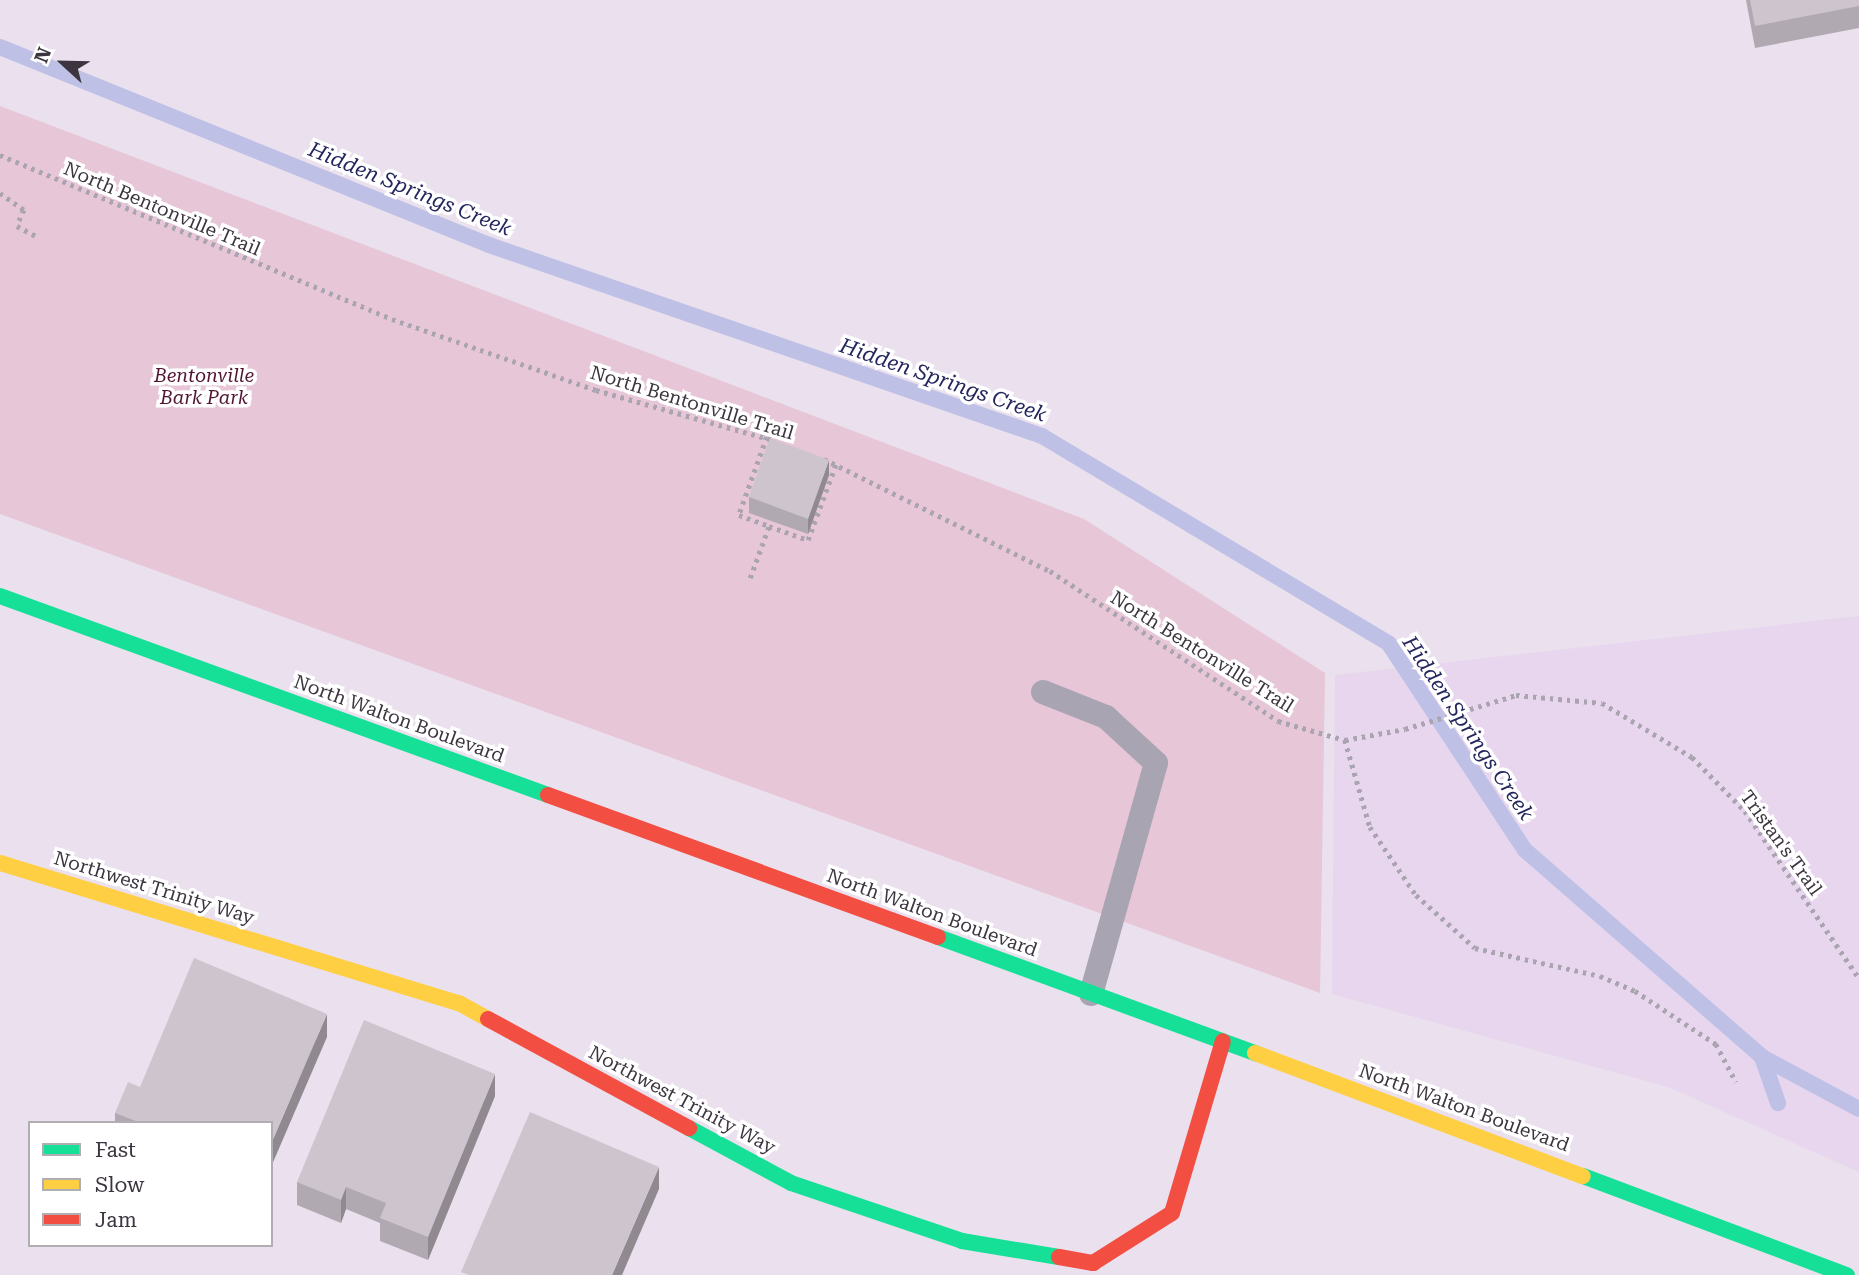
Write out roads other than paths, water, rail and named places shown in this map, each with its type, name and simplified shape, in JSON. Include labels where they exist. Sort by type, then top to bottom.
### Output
[{"type":"main road","name":"North Walton Boulevard","points":[[0,596],[1223,1041],[1847,1275]]},
{"type":"main road","name":"Northwest Trinity Way","points":[[0,863],[459,1003],[791,1183],[962,1241],[1093,1263],[1172,1213],[1223,1041]]},
{"type":"lane","points":[[1043,692],[1106,717],[1156,763],[1091,994]]},
{"type":"waterway","name":"Hidden Springs Creek","points":[[0,47],[489,245],[1042,436],[1389,644],[1525,850],[1762,1057],[1778,1103]]},
{"type":"waterway","points":[[1762,1057],[1859,1109]]},
{"type":"park label","name":"Bentonville Bark Park","points":[[204,387]]}]
